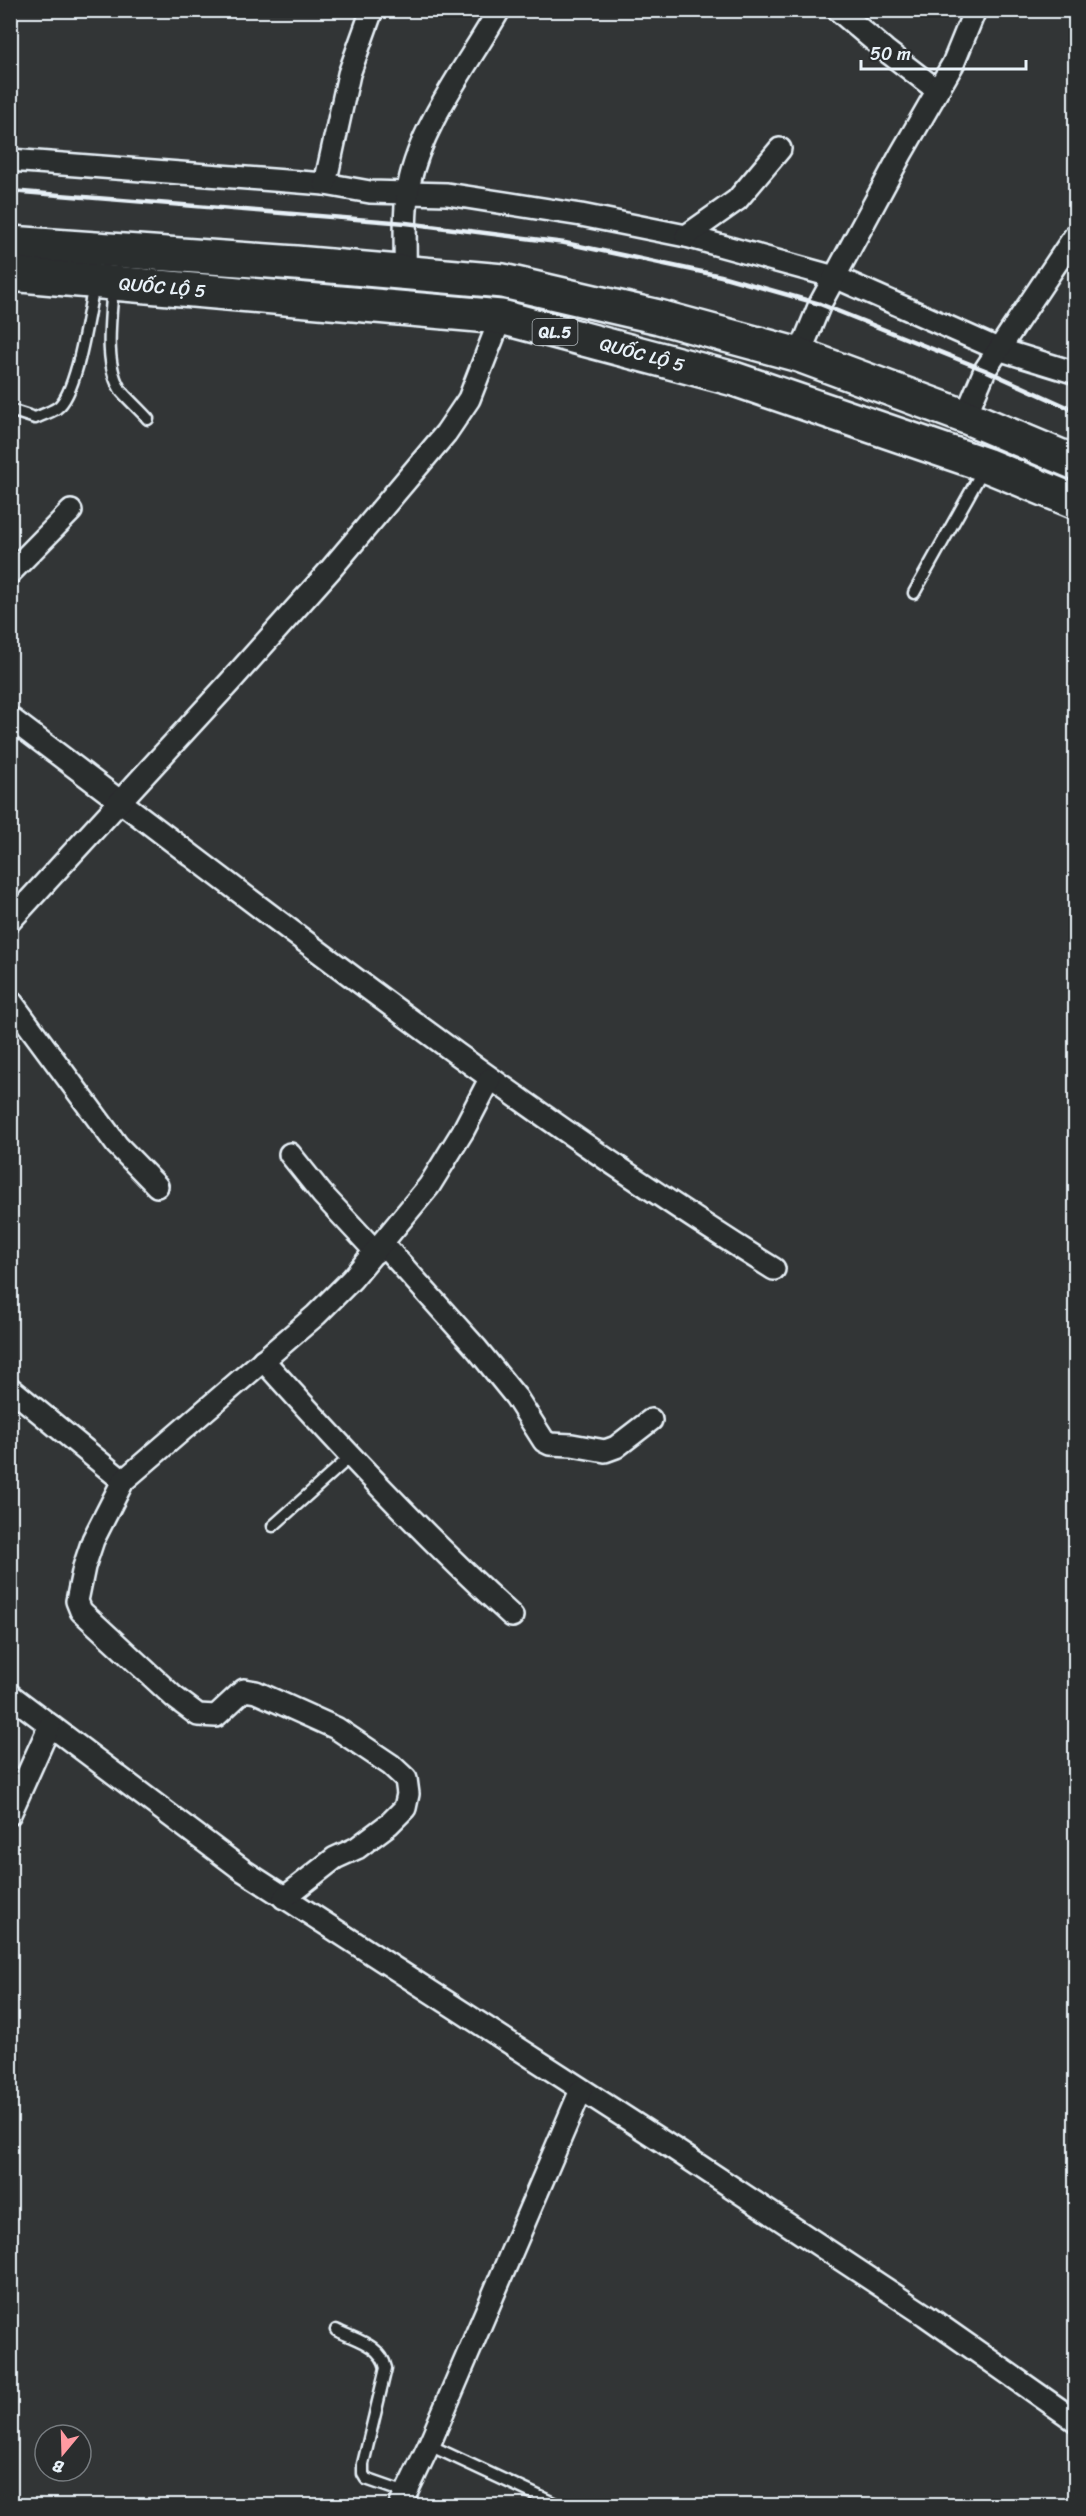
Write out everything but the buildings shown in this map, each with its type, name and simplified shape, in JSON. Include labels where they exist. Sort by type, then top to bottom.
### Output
[{"type":"highway","name":"QUỐC LỘ 5","points":[[10,243],[503,281],[659,317],[799,355],[965,417],[1076,463]]},
{"type":"highway","name":"QUỐC LỘ 5","points":[[10,274],[501,317],[734,379],[986,465],[1076,502]]},
{"type":"street","points":[[325,184],[349,74],[372,10]]},
{"type":"street","points":[[405,272],[408,194],[415,162],[438,111],[499,10]]},
{"type":"street","points":[[838,10],[937,90]]},
{"type":"street","points":[[799,355],[820,304],[953,64],[975,10]]},
{"type":"street","points":[[686,236],[737,200],[780,149]]},
{"type":"street","points":[[10,160],[325,184],[370,192],[447,194],[581,215],[686,236],[836,278],[998,348],[1076,373]]},
{"type":"street","points":[[965,417],[985,370],[998,348],[1076,234]]},
{"type":"street","points":[[10,921],[331,569],[446,433],[469,399],[501,317]]},
{"type":"street","points":[[10,573],[71,512]]},
{"type":"street","points":[[10,718],[490,1080],[715,1233],[774,1269]]},
{"type":"street","points":[[10,1000],[117,1145],[157,1186]]},
{"type":"street","points":[[284,1898],[335,1858],[357,1848],[389,1824],[405,1808],[408,1794],[406,1779],[391,1765],[336,1728],[256,1692],[244,1690],[216,1716],[198,1715],[174,1697],[81,1611],[77,1601],[84,1567],[93,1540],[123,1481],[316,1315],[380,1248],[429,1186],[463,1131],[490,1080]]},
{"type":"street","points":[[290,1154],[322,1194],[380,1248],[477,1349],[516,1397],[544,1441],[550,1444],[605,1451],[616,1447],[651,1420]]},
{"type":"street","points":[[263,1360],[350,1457],[512,1616]]},
{"type":"street","points":[[10,1388],[123,1481]]},
{"type":"street","points":[[10,1695],[225,1857],[284,1898],[674,2149],[915,2309],[1076,2421]]},
{"type":"street","points":[[10,1814],[50,1725]]},
{"type":"street","points":[[403,2499],[429,2445],[581,2090]]},
{"type":"lane","points":[[10,410],[36,418],[58,407],[69,393],[104,282]]},
{"type":"lane","points":[[104,282],[109,342],[114,370],[121,390],[148,419]]},
{"type":"lane","points":[[914,593],[986,465]]},
{"type":"lane","points":[[273,1526],[350,1457]]},
{"type":"lane","points":[[336,2330],[378,2350],[384,2357],[386,2368],[363,2464],[363,2474],[366,2479],[403,2499]]},
{"type":"lane","points":[[429,2445],[560,2505]]},
{"type":"railway","points":[[10,191],[406,223],[565,243],[721,276],[820,304],[985,370],[1076,411]]}]
